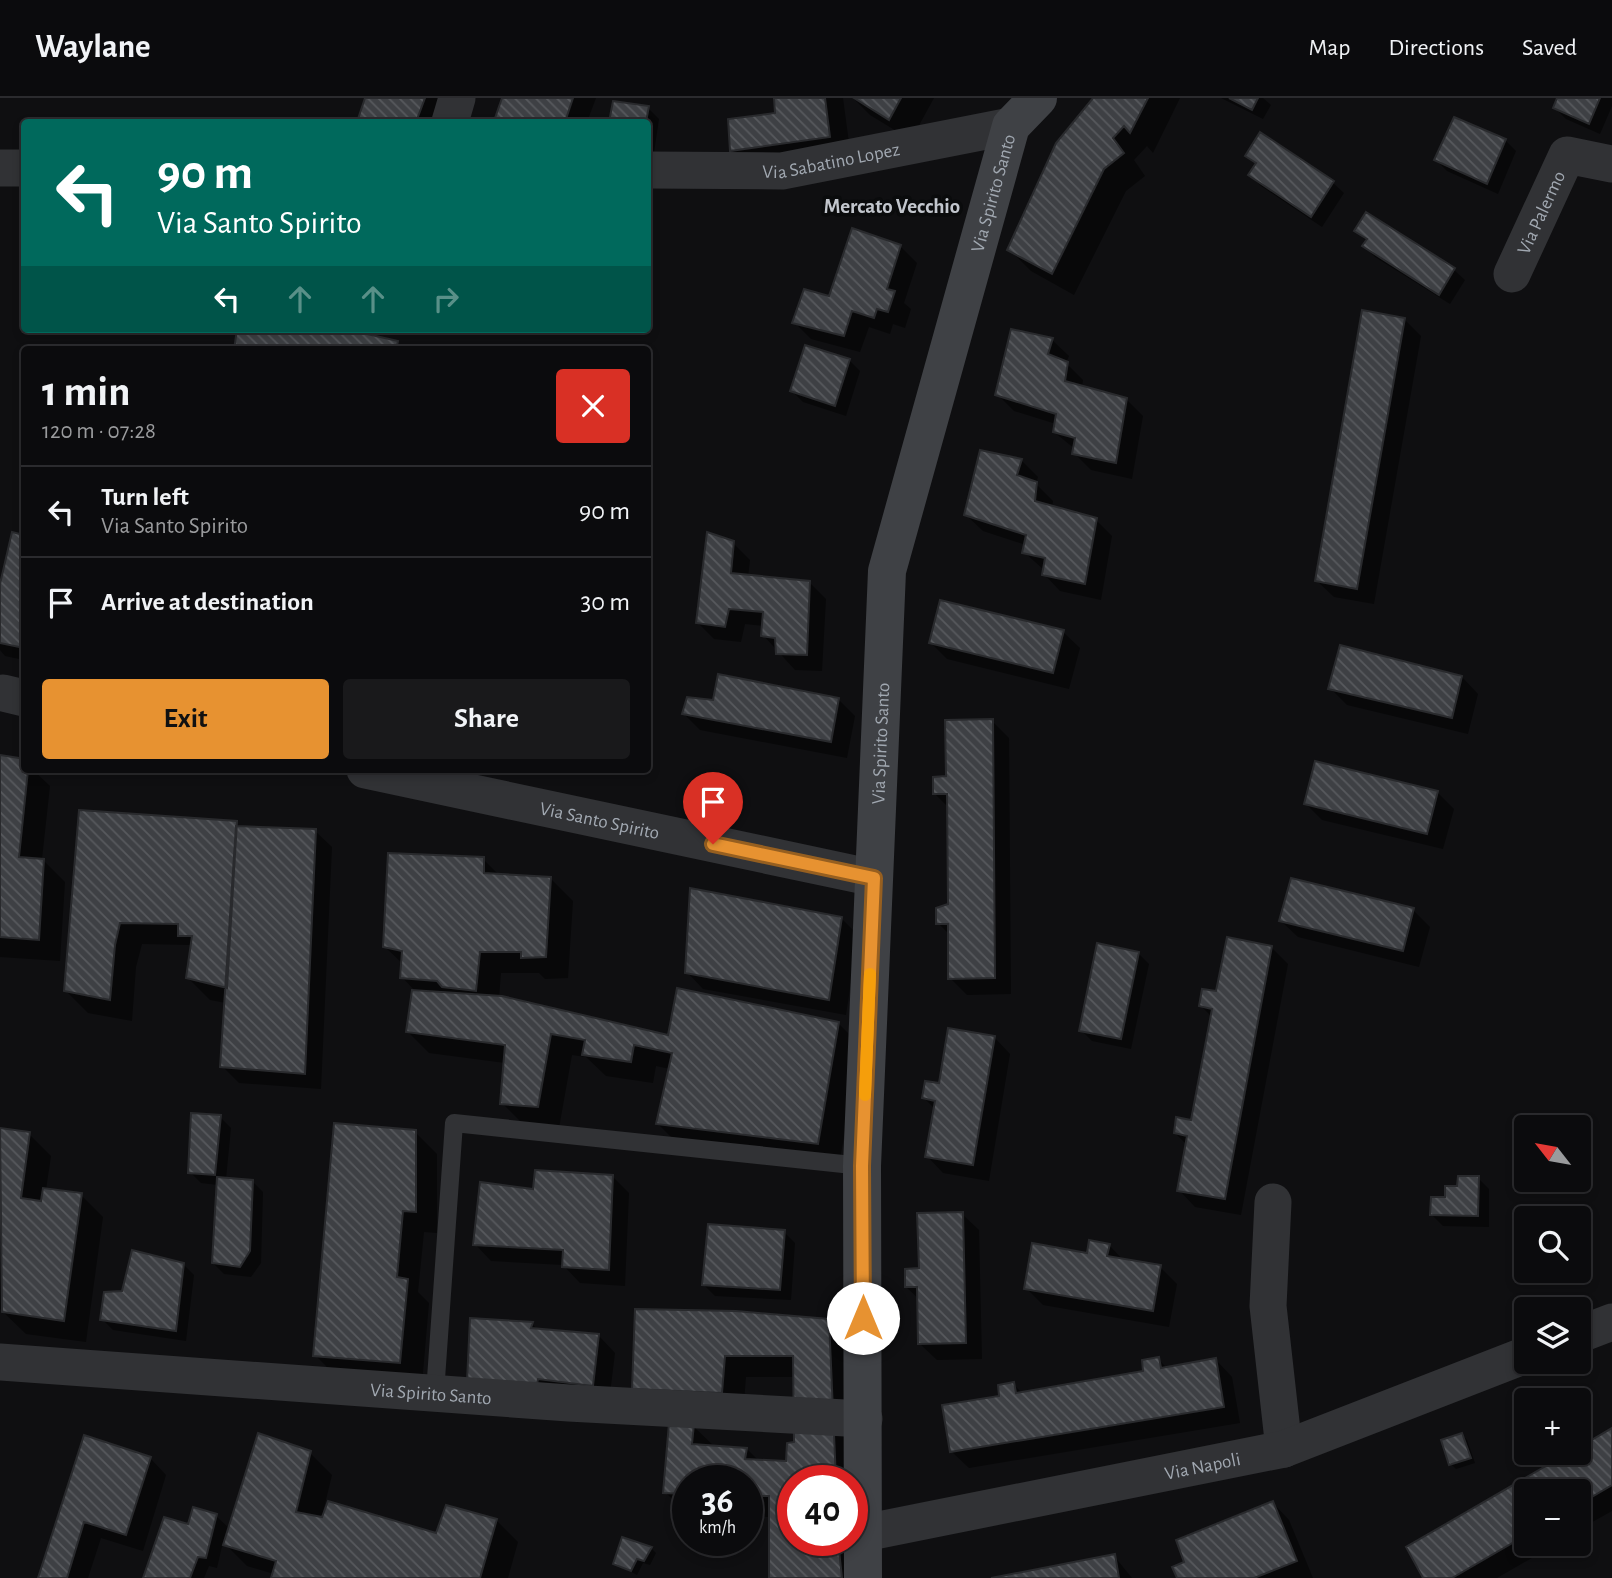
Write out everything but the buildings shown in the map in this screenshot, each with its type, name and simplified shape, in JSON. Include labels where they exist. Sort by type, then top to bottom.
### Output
[{"type":"street","points":[[451,119],[457,98]]},
{"type":"street","name":"Via Spirito Santo","points":[[864,1465],[862,1166],[887,571],[1011,126],[1038,98]]},
{"type":"street","name":"Via Sabatino Lopez","points":[[651,170],[782,171],[1011,126]]},
{"type":"street","name":"Via Palermo","points":[[1512,274],[1567,155],[1612,164]]},
{"type":"street","points":[[0,168],[21,168]]},
{"type":"street","name":"Via Santo Spirito","points":[[379,773],[874,878]]},
{"type":"street","points":[[1273,1202],[1268,1306],[1284,1449]]},
{"type":"street","points":[[1591,1330],[1612,1322]]},
{"type":"street","name":"Via Napoli","points":[[868,1532],[1284,1449],[1514,1360]]},
{"type":"street","name":"Via Spirito Santo","points":[[0,1362],[435,1393],[864,1419]]},
{"type":"street","name":"Via Spirito Santo","points":[[863,1556],[863,1578]]},
{"type":"lane","points":[[435,1393],[454,1123],[862,1166]]},
{"type":"slow traffic","points":[[865,1095],[870,974]]},
{"type":"district","name":"Mercato Vecchio","points":[[892,206]]},
{"type":"route","points":[[713,844],[874,878],[862,1166],[863,1318]]}]
